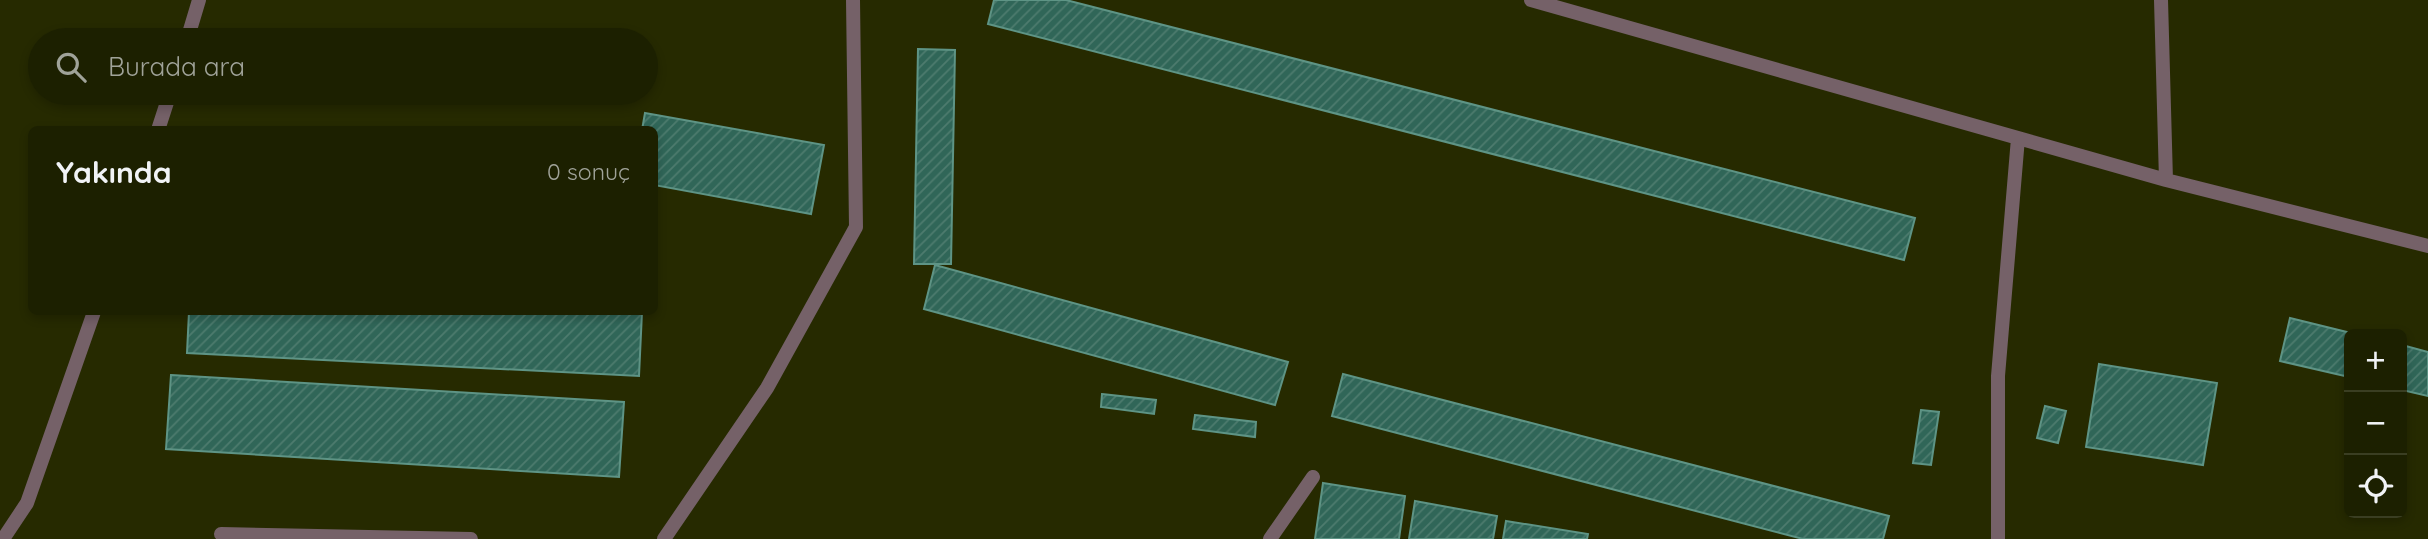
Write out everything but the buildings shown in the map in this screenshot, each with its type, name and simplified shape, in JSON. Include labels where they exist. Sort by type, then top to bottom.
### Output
[{"type":"street","points":[[191,28],[200,0]]},
{"type":"street","points":[[664,539],[767,388],[856,227],[853,0]]},
{"type":"street","points":[[1531,0],[2166,180],[2428,246]]},
{"type":"street","points":[[2161,0],[2166,180]]},
{"type":"street","points":[[159,126],[166,105]]},
{"type":"street","points":[[1998,539],[1998,376],[2018,138]]},
{"type":"street","points":[[3,539],[27,503],[93,315]]},
{"type":"street","points":[[1270,539],[1313,477]]},
{"type":"street","points":[[221,534],[471,539]]}]
